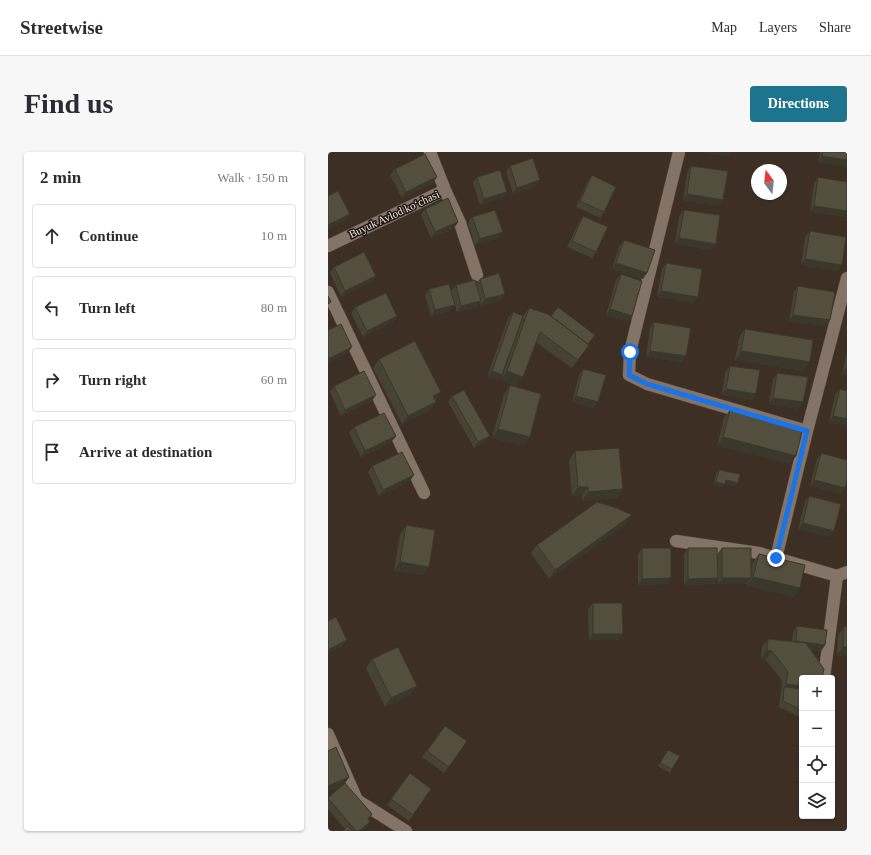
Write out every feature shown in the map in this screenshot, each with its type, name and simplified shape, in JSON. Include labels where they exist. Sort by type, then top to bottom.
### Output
[{"type":"street","name":"Buyuk Avlod koʻchasi","points":[[328,246],[445,190],[430,152]]},
{"type":"street","points":[[679,152],[630,352],[629,375],[647,384],[807,431]]},
{"type":"street","points":[[445,190],[460,223],[477,275]]},
{"type":"street","points":[[776,558],[847,278]]},
{"type":"street","points":[[328,292],[424,493]]},
{"type":"street","points":[[676,541],[759,553],[842,574],[825,675]]},
{"type":"street","points":[[328,734],[357,800],[406,831]]},
{"type":"building","points":[[823,152],[847,152],[847,160],[822,156]]},
{"type":"building","points":[[425,154],[437,177],[406,192],[395,169]]},
{"type":"building","points":[[533,158],[540,180],[517,188],[510,166]]},
{"type":"building","points":[[691,166],[728,171],[723,200],[687,194]]},
{"type":"building","points":[[500,170],[507,192],[484,199],[477,177]]},
{"type":"building","points":[[592,175],[616,187],[604,212],[580,201]]},
{"type":"building","points":[[818,177],[847,182],[847,211],[814,206]]},
{"type":"building","points":[[338,191],[350,214],[328,225],[328,196]]},
{"type":"building","points":[[448,198],[458,222],[435,232],[425,209]]},
{"type":"building","points":[[495,210],[503,232],[480,239],[472,217]]},
{"type":"building","points":[[684,210],[720,215],[716,244],[679,238]]},
{"type":"building","points":[[583,216],[608,227],[596,252],[572,241]]},
{"type":"building","points":[[810,231],[846,237],[842,265],[805,259]]},
{"type":"building","points":[[624,240],[655,250],[647,273],[616,263]]},
{"type":"building","points":[[364,252],[376,276],[345,291],[334,267]]},
{"type":"building","points":[[666,263],[702,269],[698,297],[661,291]]},
{"type":"building","points":[[499,273],[505,294],[485,299],[480,279]]},
{"type":"building","points":[[621,274],[642,281],[632,316],[610,309]]},
{"type":"building","points":[[475,280],[481,301],[461,306],[456,285]]},
{"type":"building","points":[[449,284],[455,305],[435,310],[429,289]]},
{"type":"building","points":[[798,286],[835,292],[830,320],[793,315]]},
{"type":"building","points":[[386,293],[397,316],[367,331],[355,307]]},
{"type":"building","points":[[328,296],[331,302],[328,304]]},
{"type":"building","points":[[558,307],[595,335],[588,344],[551,316]]},
{"type":"building","points":[[529,308],[548,314],[589,345],[578,360],[540,332],[523,377],[507,371]]},
{"type":"building","points":[[513,312],[523,316],[502,375],[492,371]]},
{"type":"building","points":[[654,322],[691,328],[686,356],[650,351]]},
{"type":"building","points":[[341,324],[352,347],[328,359],[328,330]]},
{"type":"building","points":[[745,329],[813,340],[810,362],[741,351]]},
{"type":"building","points":[[415,341],[441,392],[433,396],[436,402],[408,416],[379,359]]},
{"type":"building","points":[[730,366],[760,370],[756,394],[726,389]]},
{"type":"building","points":[[583,369],[606,375],[598,402],[576,396]]},
{"type":"building","points":[[364,371],[376,395],[345,410],[334,386]]},
{"type":"building","points":[[777,373],[808,377],[803,402],[773,398]]},
{"type":"building","points":[[510,385],[541,394],[530,437],[498,429]]},
{"type":"building","points":[[840,389],[847,391],[847,419],[833,416]]},
{"type":"building","points":[[464,390],[490,436],[478,442],[452,396]]},
{"type":"building","points":[[730,410],[803,428],[796,456],[723,437]]},
{"type":"building","points":[[384,413],[396,436],[365,451],[354,427]]},
{"type":"building","points":[[619,448],[623,489],[588,492],[588,487],[578,487],[575,451]]},
{"type":"building","points":[[402,452],[414,475],[383,490],[372,466]]},
{"type":"building","points":[[821,453],[847,460],[847,481],[845,488],[814,480]]},
{"type":"building","points":[[719,470],[740,474],[738,483],[726,480],[725,484],[716,482]]},
{"type":"building","points":[[809,496],[841,504],[834,531],[803,523]]},
{"type":"building","points":[[597,502],[617,508],[632,515],[555,570],[537,545]]},
{"type":"building","points":[[406,525],[435,530],[429,567],[400,562]]},
{"type":"building","points":[[642,548],[671,548],[671,578],[642,579]]},
{"type":"building","points":[[688,548],[717,548],[718,578],[688,579]]},
{"type":"building","points":[[722,548],[751,548],[751,578],[722,578]]},
{"type":"building","points":[[759,554],[805,565],[800,588],[753,577]]},
{"type":"building","points":[[593,603],[622,603],[623,634],[593,634]]},
{"type":"building","points":[[336,617],[347,640],[328,650],[328,621]]},
{"type":"building","points":[[797,626],[827,630],[825,645],[796,641]]},
{"type":"building","points":[[844,627],[847,627],[847,647],[843,647]]},
{"type":"building","points":[[768,639],[806,643],[824,669],[823,675],[799,675],[799,686],[786,684],[788,672],[772,651],[767,650]]},
{"type":"building","points":[[398,647],[417,686],[391,698],[372,659]]},
{"type":"building","points":[[784,687],[799,689],[799,709],[783,701]]},
{"type":"building","points":[[445,726],[467,741],[449,767],[427,751]]},
{"type":"building","points":[[336,747],[349,777],[328,786],[328,751]]},
{"type":"building","points":[[668,750],[680,756],[672,769],[660,763]]},
{"type":"building","points":[[410,773],[431,789],[413,815],[391,799]]},
{"type":"building","points":[[345,783],[372,814],[368,819],[370,822],[359,831],[356,831],[328,798]]},
{"type":"building","points":[[347,826],[354,831],[343,831]]},
{"type":"route","points":[[630,352],[629,375],[647,384],[807,431],[776,558]]}]
